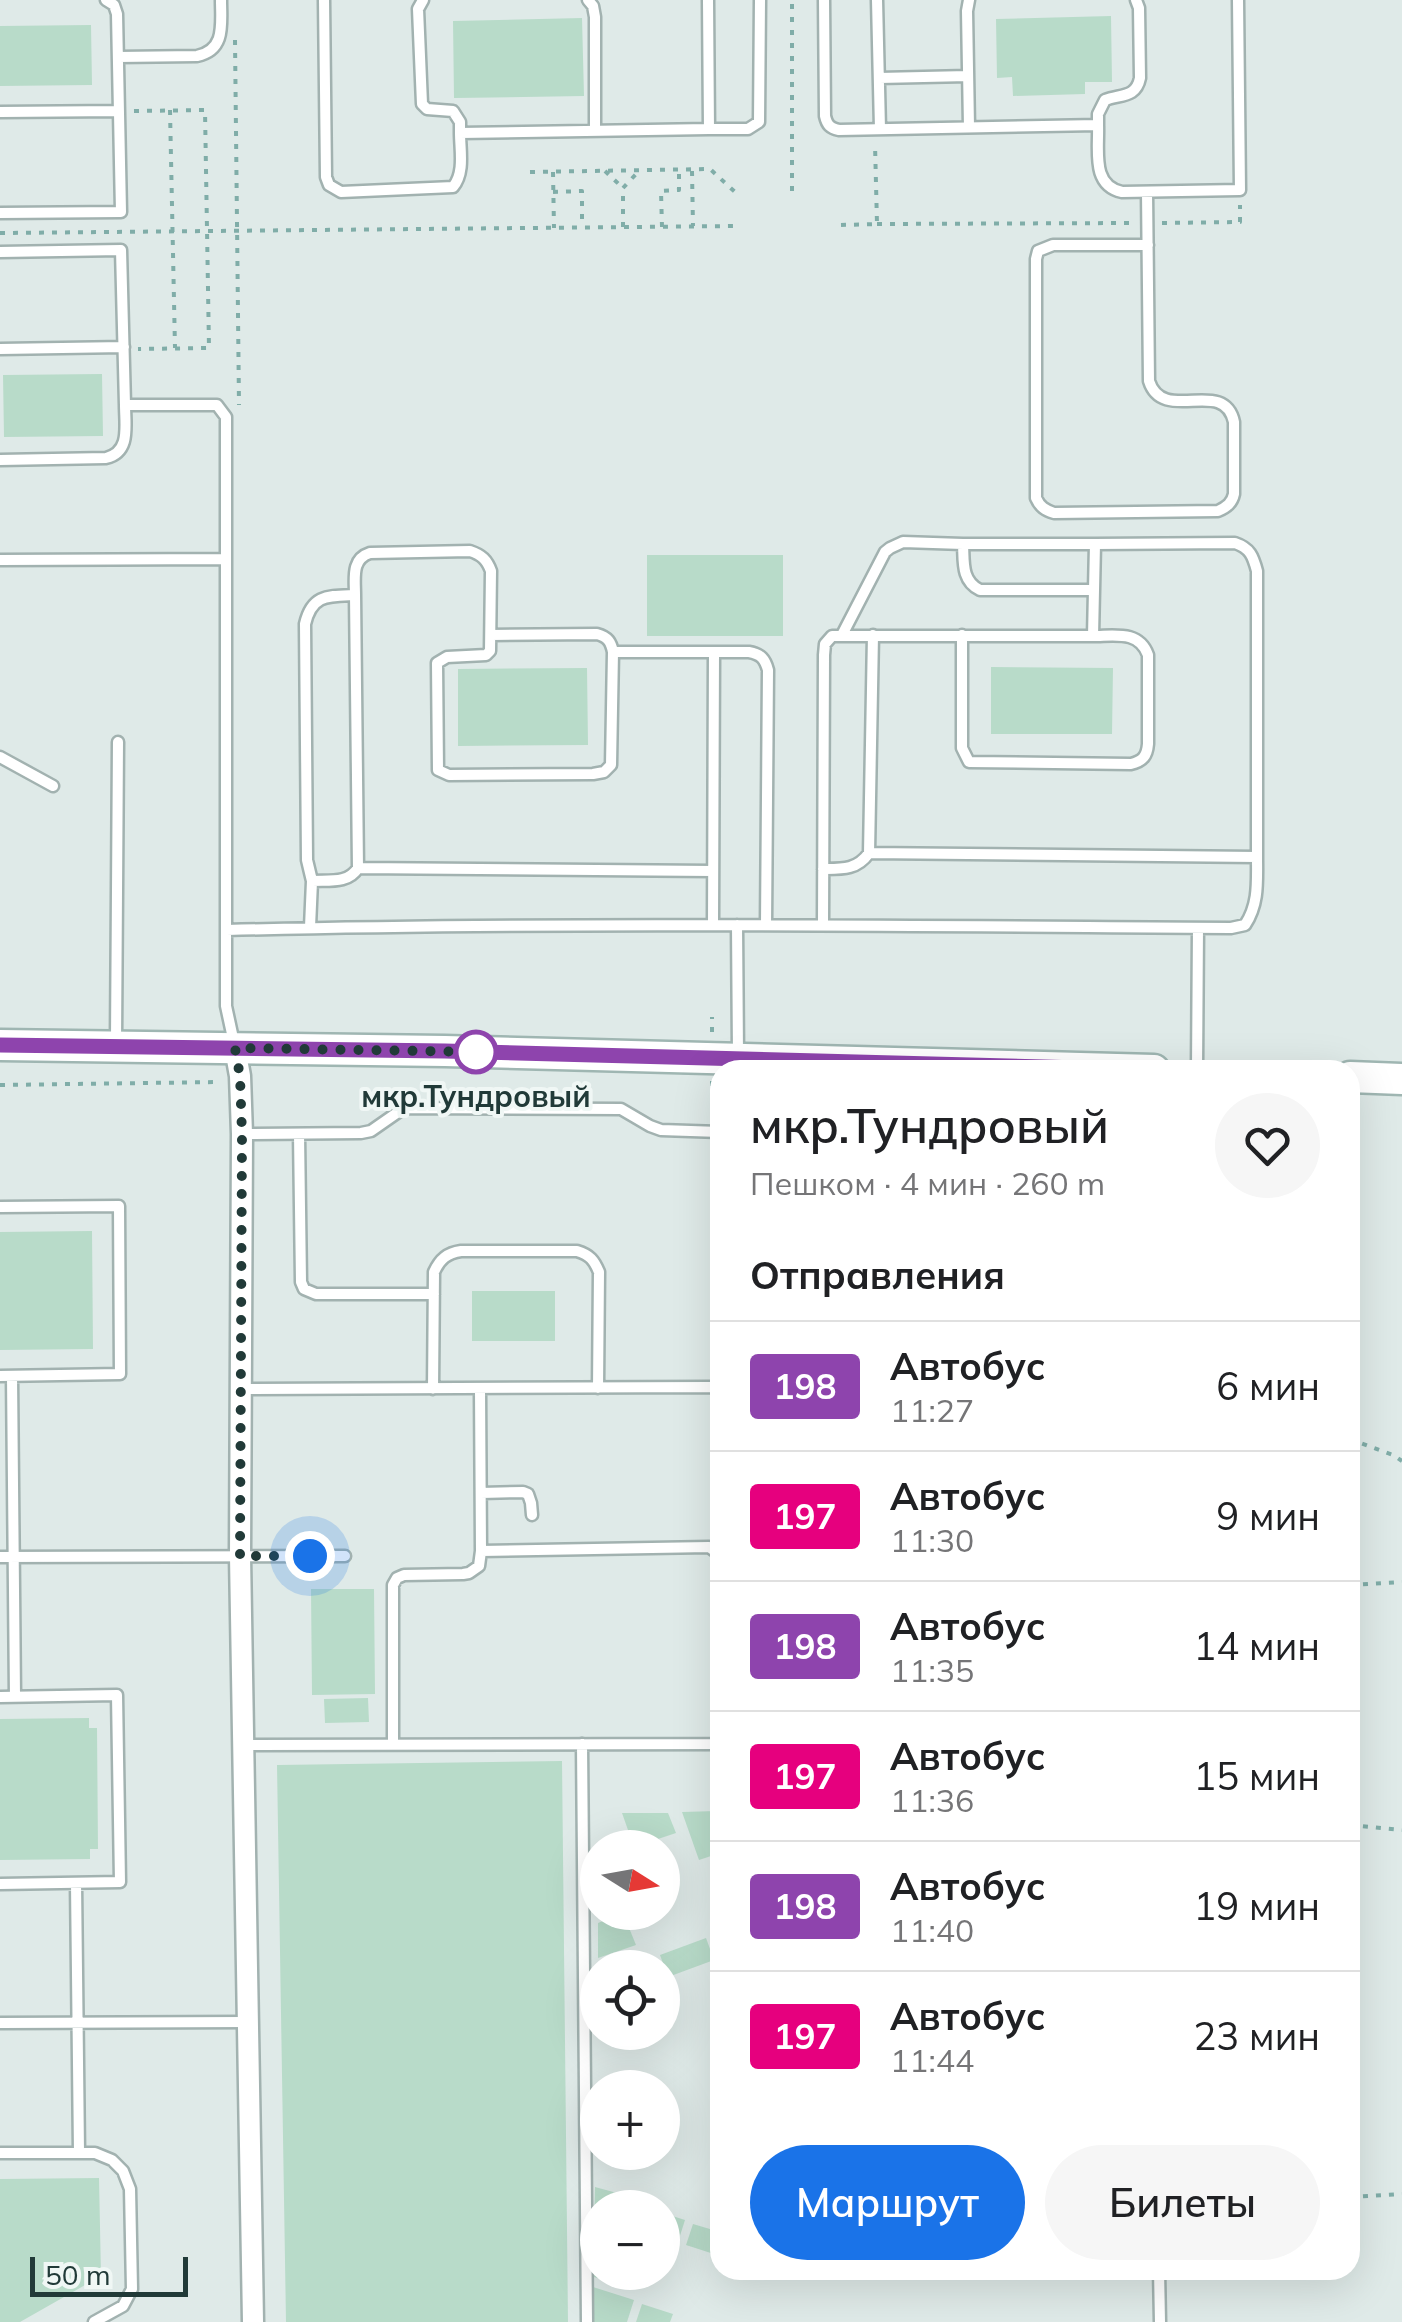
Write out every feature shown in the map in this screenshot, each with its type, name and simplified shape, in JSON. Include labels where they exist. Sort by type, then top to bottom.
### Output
[{"type":"main road","points":[[0,1045],[710,1063]]},
{"type":"main road","points":[[1360,1077],[1402,1079]]},
{"type":"street","points":[[235,1048],[242,1134],[240,1556],[253,2322]]},
{"type":"lane","points":[[0,213],[121,212],[117,14],[106,0]]},
{"type":"lane","points":[[118,57],[209,53],[218,44],[221,31],[221,0]]},
{"type":"lane","points":[[324,0],[326,178],[328,185],[341,192],[453,188],[459,181],[460,122],[453,112],[422,104],[418,9],[423,0]]},
{"type":"lane","points":[[588,0],[595,17],[595,131]]},
{"type":"lane","points":[[708,0],[708,129]]},
{"type":"lane","points":[[460,132],[748,129],[759,122],[760,0]]},
{"type":"lane","points":[[824,0],[826,124],[832,129],[1098,125]]},
{"type":"lane","points":[[877,130],[878,0]]},
{"type":"lane","points":[[969,0],[969,128]]},
{"type":"lane","points":[[1136,0],[1138,88],[1132,94],[1105,100],[1098,114],[1103,183],[1122,192],[1240,190],[1238,0]]},
{"type":"lane","points":[[879,78],[968,76]]},
{"type":"lane","points":[[0,112],[119,111]]},
{"type":"lane","points":[[1147,192],[1152,391],[1168,400],[1226,404],[1234,422],[1234,494],[1227,507],[1218,511],[1054,513],[1040,506],[1036,498],[1038,251],[1053,245],[1148,245]]},
{"type":"lane","points":[[0,252],[121,250],[126,437],[115,456],[106,458],[0,460]]},
{"type":"lane","points":[[0,349],[124,348]]},
{"type":"lane","points":[[125,405],[204,403],[217,405],[226,417],[226,1006],[235,1048]]},
{"type":"lane","points":[[227,930],[714,924],[1245,926],[1257,897],[1257,570],[1246,547],[1235,543],[903,542],[885,552],[842,634]]},
{"type":"lane","points":[[964,544],[964,572],[973,588],[1094,590]]},
{"type":"lane","points":[[1093,636],[1095,544]]},
{"type":"lane","points":[[312,881],[346,879],[358,868],[354,595],[356,562],[362,556],[470,552],[480,554],[488,562],[490,650],[486,655],[447,657],[437,663],[438,770],[444,774],[593,774],[604,772],[611,764],[613,652],[606,636],[491,635]]},
{"type":"lane","points":[[0,560],[226,559]]},
{"type":"lane","points":[[310,927],[305,624],[308,610],[327,596],[354,595]]},
{"type":"lane","points":[[823,924],[824,654],[825,644],[832,636],[842,634],[1128,636],[1138,639],[1148,654],[1147,754],[1140,762],[1131,764],[969,762],[962,748],[962,636]]},
{"type":"lane","points":[[823,869],[854,866],[869,853],[873,635]]},
{"type":"lane","points":[[613,652],[749,652],[766,662],[766,925]]},
{"type":"lane","points":[[714,652],[714,924]]},
{"type":"lane","points":[[116,1046],[118,742]]},
{"type":"lane","points":[[0,756],[54,786]]},
{"type":"lane","points":[[869,853],[1257,857]]},
{"type":"lane","points":[[358,868],[713,871]]},
{"type":"lane","points":[[738,925],[738,1060]]},
{"type":"lane","points":[[1197,1060],[1198,928]]},
{"type":"lane","points":[[242,1134],[362,1134],[404,1108],[621,1109],[661,1130],[710,1132]]},
{"type":"lane","points":[[299,1134],[304,1288],[316,1294],[434,1294]]},
{"type":"lane","points":[[0,1207],[118,1206],[120,1374],[6,1376],[13,1498],[15,1697]]},
{"type":"lane","points":[[433,1389],[434,1272],[438,1263],[452,1252],[577,1252],[595,1261],[598,1388]]},
{"type":"lane","points":[[240,1388],[710,1387]]},
{"type":"lane","points":[[393,1744],[393,1584],[404,1575],[470,1573],[479,1566],[480,1389]]},
{"type":"lane","points":[[481,1493],[523,1492],[530,1498],[532,1515]]},
{"type":"lane","points":[[0,1498],[13,1498]]},
{"type":"lane","points":[[481,1552],[710,1548]]},
{"type":"lane","points":[[0,1557],[345,1556]]},
{"type":"lane","points":[[0,1697],[117,1695],[120,1882],[0,1884]]},
{"type":"lane","points":[[582,1744],[587,2322]]},
{"type":"lane","points":[[243,1746],[710,1744]]},
{"type":"lane","points":[[76,1883],[80,2152]]},
{"type":"lane","points":[[0,2022],[247,2022]]},
{"type":"lane","points":[[0,2154],[96,2154],[112,2160],[123,2171],[130,2189],[132,2290],[123,2306],[94,2322]]},
{"type":"lane","points":[[1159,2280],[1160,2322]]},
{"type":"path","points":[[792,0],[792,192]]},
{"type":"path","points":[[170,110],[175,348]]},
{"type":"path","points":[[119,111],[205,110],[210,348],[124,348]]},
{"type":"path","points":[[877,130],[877,224]]},
{"type":"path","points":[[530,172],[710,169],[735,192]]},
{"type":"path","points":[[622,188],[640,170]]},
{"type":"path","points":[[662,226],[661,191],[679,190],[679,170]]},
{"type":"path","points":[[692,170],[693,226]]},
{"type":"path","points":[[605,171],[622,188],[623,227]]},
{"type":"path","points":[[553,172],[554,228]]},
{"type":"path","points":[[841,224],[1240,222],[1240,190]]},
{"type":"path","points":[[553,192],[582,192],[582,227]]},
{"type":"path","points":[[0,233],[735,226]]},
{"type":"path","points":[[0,1085],[220,1081]]},
{"type":"path","points":[[1360,1443],[1402,1461]]},
{"type":"path","points":[[1360,1584],[1402,1582]]},
{"type":"path","points":[[1360,1826],[1402,1830]]},
{"type":"path","points":[[1360,2196],[1402,2194]]},
{"type":"green space","points":[[1111,16],[1112,82],[1085,82],[1085,94],[1013,96],[1012,77],[997,78],[996,19]]},
{"type":"green space","points":[[582,18],[584,96],[454,98],[453,21]]},
{"type":"green space","points":[[91,25],[92,85],[0,86],[0,26]]},
{"type":"green space","points":[[102,374],[103,436],[4,437],[3,375]]},
{"type":"green space","points":[[647,555],[783,555],[783,636],[647,636]]},
{"type":"green space","points":[[991,667],[1113,668],[1112,734],[991,734]]},
{"type":"green space","points":[[587,668],[588,745],[458,746],[458,669]]},
{"type":"green space","points":[[92,1231],[93,1349],[0,1350],[0,1232]]},
{"type":"green space","points":[[472,1291],[555,1291],[555,1341],[472,1341]]},
{"type":"green space","points":[[311,1589],[374,1589],[375,1694],[312,1695]]},
{"type":"green space","points":[[368,1698],[369,1722],[325,1723],[324,1699]]},
{"type":"green space","points":[[89,1718],[89,1728],[97,1728],[98,1849],[90,1849],[90,1859],[0,1860],[0,1719]]},
{"type":"green space","points":[[562,1761],[568,2322],[286,2322],[277,1765]]},
{"type":"green space","points":[[710,1811],[710,1856],[699,1860],[682,1812]]},
{"type":"green space","points":[[622,1813],[668,1813],[675,1830],[628,1830]]},
{"type":"green space","points":[[598,1930],[630,1930],[636,1945],[621,1950],[598,1950]]},
{"type":"green space","points":[[706,1938],[710,1961],[680,1973],[680,1950],[674,1950]]},
{"type":"green space","points":[[99,2178],[101,2276],[20,2322],[0,2322],[0,2179]]},
{"type":"green space","points":[[693,2224],[710,2229],[710,2253],[686,2245]]},
{"type":"green space","points":[[593,2290],[634,2300],[627,2322],[593,2322]]},
{"type":"green space","points":[[642,2304],[673,2314],[670,2322],[636,2322]]},
{"type":"bus line","name":"198","points":[[0,1045],[814,1060]]},
{"type":"place","name":"мкр.Тундровый","points":[[476,1052]]},
{"type":"route","points":[[310,1556],[240,1556],[242,1134],[235,1048],[483,1052],[476,1052]]}]
